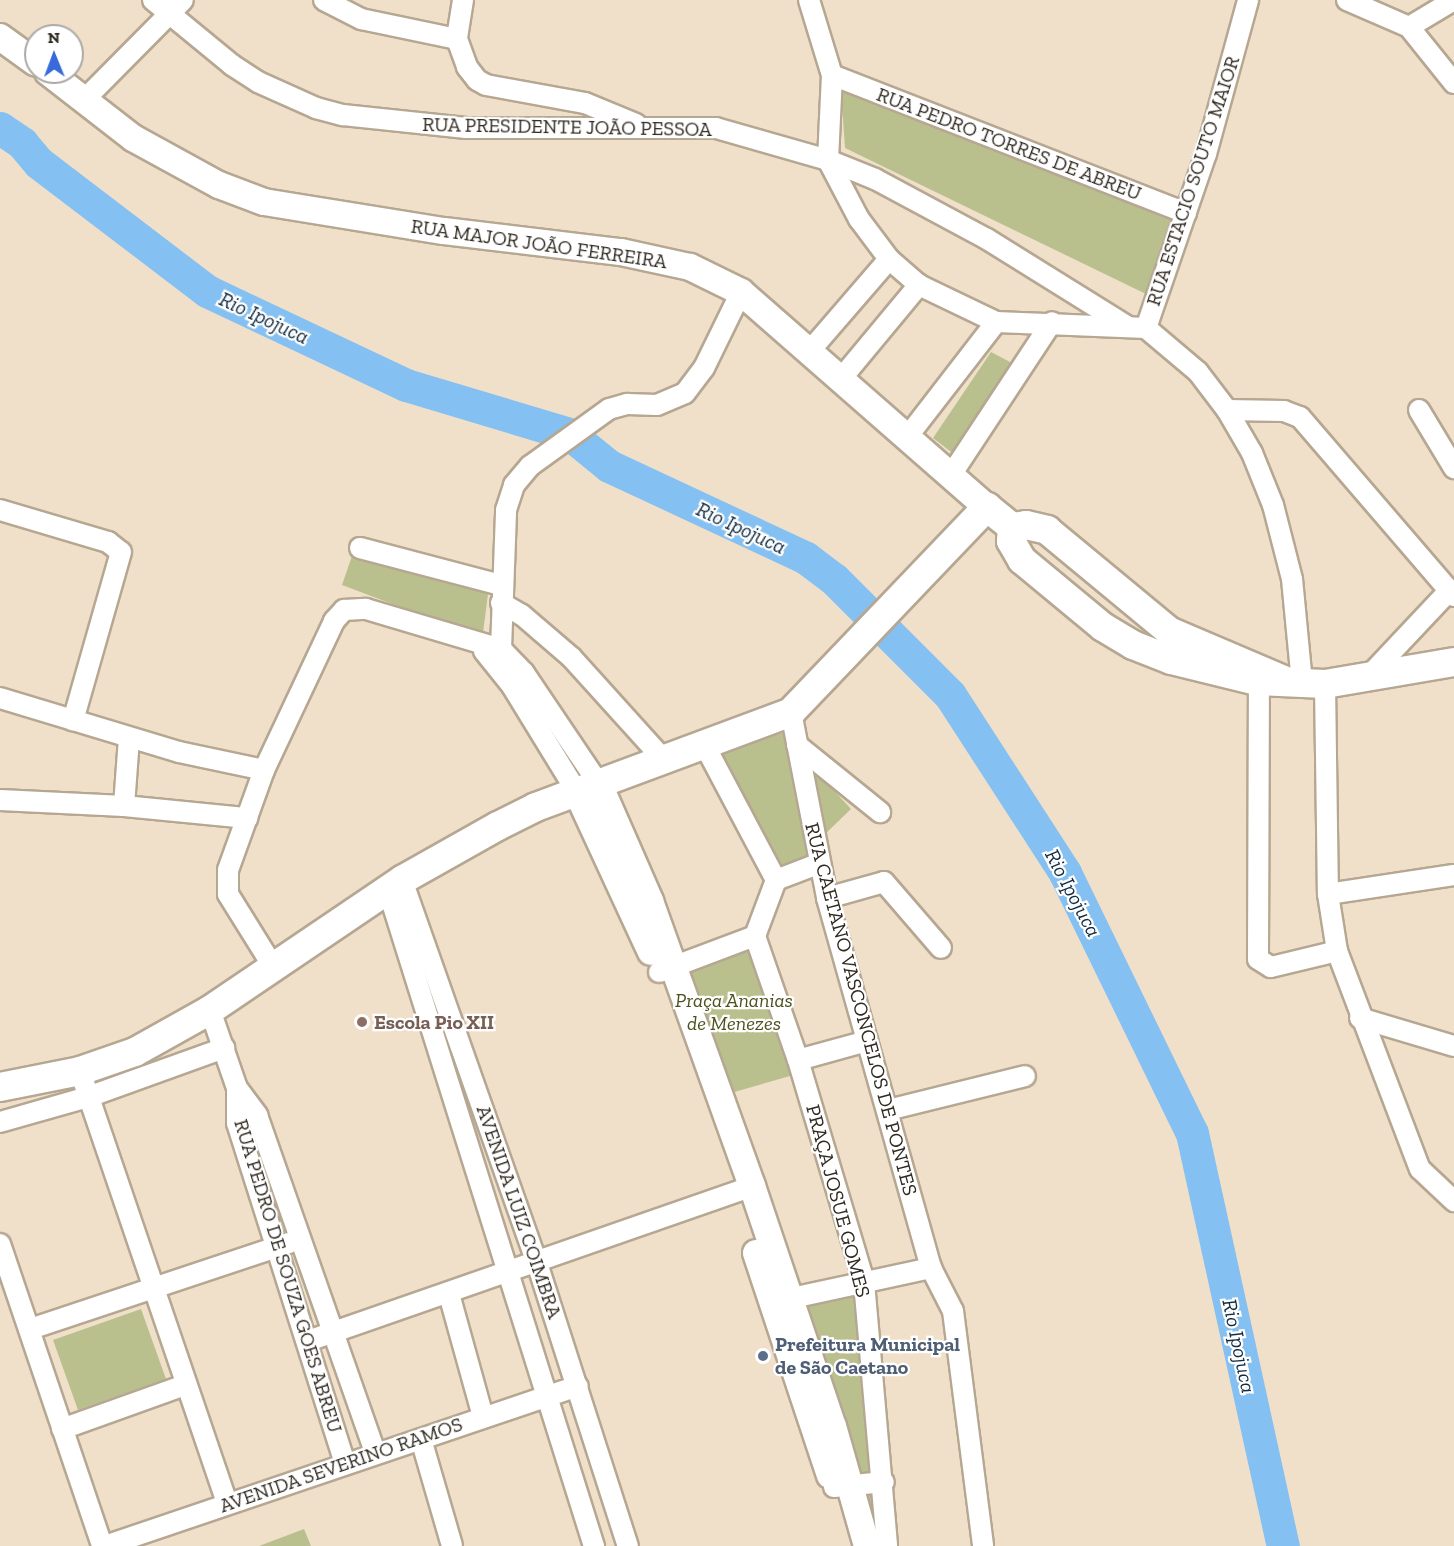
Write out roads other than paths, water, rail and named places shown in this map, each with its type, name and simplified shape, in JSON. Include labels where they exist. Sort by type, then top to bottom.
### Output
[{"type":"main road","points":[[0,1087],[84,1084],[210,1010],[395,885],[507,821],[791,712],[844,660],[927,568],[987,507]]},
{"type":"main road","name":"RUA MAJOR JOÃO FERREIRA","points":[[987,507],[1012,527]]},
{"type":"main road","points":[[1258,675],[1169,631],[1047,530],[1026,525],[1012,527],[1016,553],[1078,606],[1132,645],[1172,660],[1258,675],[1304,683],[1366,679],[1454,662]]},
{"type":"main road","points":[[1078,606],[1100,574]]},
{"type":"street","name":"RUA PRESIDENTE JOÃO PESSOA","points":[[153,0],[176,7],[258,82],[316,108],[342,115],[418,126],[478,129],[638,125],[716,128],[828,160],[875,179],[987,239],[1136,327]]},
{"type":"street","points":[[324,0],[361,19],[457,39]]},
{"type":"street","points":[[463,0],[457,39],[467,67],[486,85],[585,103],[638,125]]},
{"type":"street","points":[[809,0],[832,75],[828,160],[859,219],[889,259],[919,285],[996,322],[1052,321],[1136,327],[1198,372],[1227,410],[1252,453],[1272,506],[1292,579],[1328,894],[1337,951],[1360,1018],[1420,1169],[1454,1201]]},
{"type":"street","name":"RUA ESTACIO SOUTO MAIOR","points":[[1136,327],[1186,213],[1248,0]]},
{"type":"street","points":[[1347,0],[1409,27],[1454,83]]},
{"type":"street","points":[[1409,27],[1454,0]]},
{"type":"street","points":[[85,99],[176,7]]},
{"type":"street","points":[[0,37],[24,54]]},
{"type":"street","name":"RUA PEDRO TORRES DE ABREU","points":[[832,75],[1186,213]]},
{"type":"street","name":"RUA MAJOR JOÃO FERREIRA","points":[[64,84],[133,138],[174,162],[264,202],[444,231],[621,252],[690,267],[741,292],[808,353],[908,436],[987,507]]},
{"type":"street","points":[[808,353],[889,259]]},
{"type":"street","points":[[840,380],[919,285]]},
{"type":"street","points":[[498,655],[506,510],[514,485],[530,466],[609,409],[627,404],[657,405],[686,393],[704,368],[741,292]]},
{"type":"street","points":[[951,475],[1052,321]]},
{"type":"street","points":[[908,436],[996,322]]},
{"type":"street","points":[[1227,410],[1284,411],[1300,417],[1452,593],[1366,679]]},
{"type":"street","points":[[1419,410],[1454,468]]},
{"type":"street","points":[[0,510],[108,542],[121,552],[73,720]]},
{"type":"street","points":[[360,548],[501,594],[570,657],[665,760]]},
{"type":"street","points":[[274,968],[228,894],[228,870],[264,770],[334,621],[344,610],[366,609],[478,644],[498,655],[588,788],[642,906],[744,1189],[843,1486],[867,1546]]},
{"type":"street","points":[[1258,675],[1256,947],[1263,964],[1287,965],[1337,951]]},
{"type":"street","points":[[0,698],[129,738],[264,770]]},
{"type":"street","name":"RUA CAETANO VASCONCELOS DE PONTES","points":[[791,712],[818,864],[827,898],[931,1268],[953,1311],[983,1546]]},
{"type":"street","points":[[124,806],[129,738]]},
{"type":"street","points":[[666,968],[755,936],[776,880],[704,744]]},
{"type":"street","points":[[796,745],[880,812]]},
{"type":"street","points":[[0,800],[124,806],[247,818]]},
{"type":"street","points":[[776,880],[818,864]]},
{"type":"street","points":[[1328,894],[1454,875]]},
{"type":"street","points":[[827,898],[884,882],[941,948]]},
{"type":"street","name":"AVENIDA LUIZ COIMBRA","points":[[395,885],[459,1035],[578,1386],[628,1546]]},
{"type":"street","name":"AVENIDA LUIZ COIMBRA","points":[[395,885],[436,1045],[594,1546]]},
{"type":"street","name":"PRAÇA JOSUE GOMES","points":[[755,936],[798,1060],[864,1282],[884,1482],[887,1546]]},
{"type":"street","name":"RUA PEDRO DE SOUZA GOES ABREU","points":[[210,1010],[237,1088],[237,1123],[308,1341],[345,1464]]},
{"type":"street","points":[[1360,1018],[1454,1046]]},
{"type":"street","points":[[436,1045],[459,1035]]},
{"type":"street","points":[[798,1060],[867,1041]]},
{"type":"street","points":[[0,1122],[84,1084],[224,1048]]},
{"type":"street","points":[[888,1110],[1025,1076]]},
{"type":"street","points":[[84,1084],[227,1504]]},
{"type":"street","name":"RUA PEDRO DE SOUZA GOES ABREU","points":[[237,1088],[257,1115],[331,1334],[376,1454]]},
{"type":"street","points":[[308,1341],[449,1294],[536,1260],[744,1189]]},
{"type":"street","points":[[30,1329],[300,1239]]},
{"type":"street","points":[[0,1244],[103,1546]]},
{"type":"street","points":[[782,1300],[931,1268]]},
{"type":"street","points":[[449,1294],[483,1418]]},
{"type":"street","points":[[63,1429],[185,1385]]},
{"type":"street","name":"AVENIDA SEVERINO RAMOS","points":[[103,1546],[578,1386]]},
{"type":"street","points":[[421,1439],[452,1546]]},
{"type":"street","points":[[843,1486],[884,1482]]},
{"type":"street","points":[[843,1486],[854,1546]]},
{"type":"waterway","name":"Rio Ipojuca","points":[[0,128],[22,143],[39,163],[207,291],[406,385],[569,434]]},
{"type":"waterway","name":"Rio Ipojuca","points":[[577,440],[609,466],[806,558],[834,579],[950,695],[1065,873],[1192,1133],[1283,1546]]},
{"type":"place","name":"Escola Pio XII","points":[[362,1022]]},
{"type":"place","name":"Prefeitura Municipal de São Caetano","points":[[763,1356]]},
{"type":"park label","name":"Praça Ananias de Menezes","points":[[734,1012]]}]
